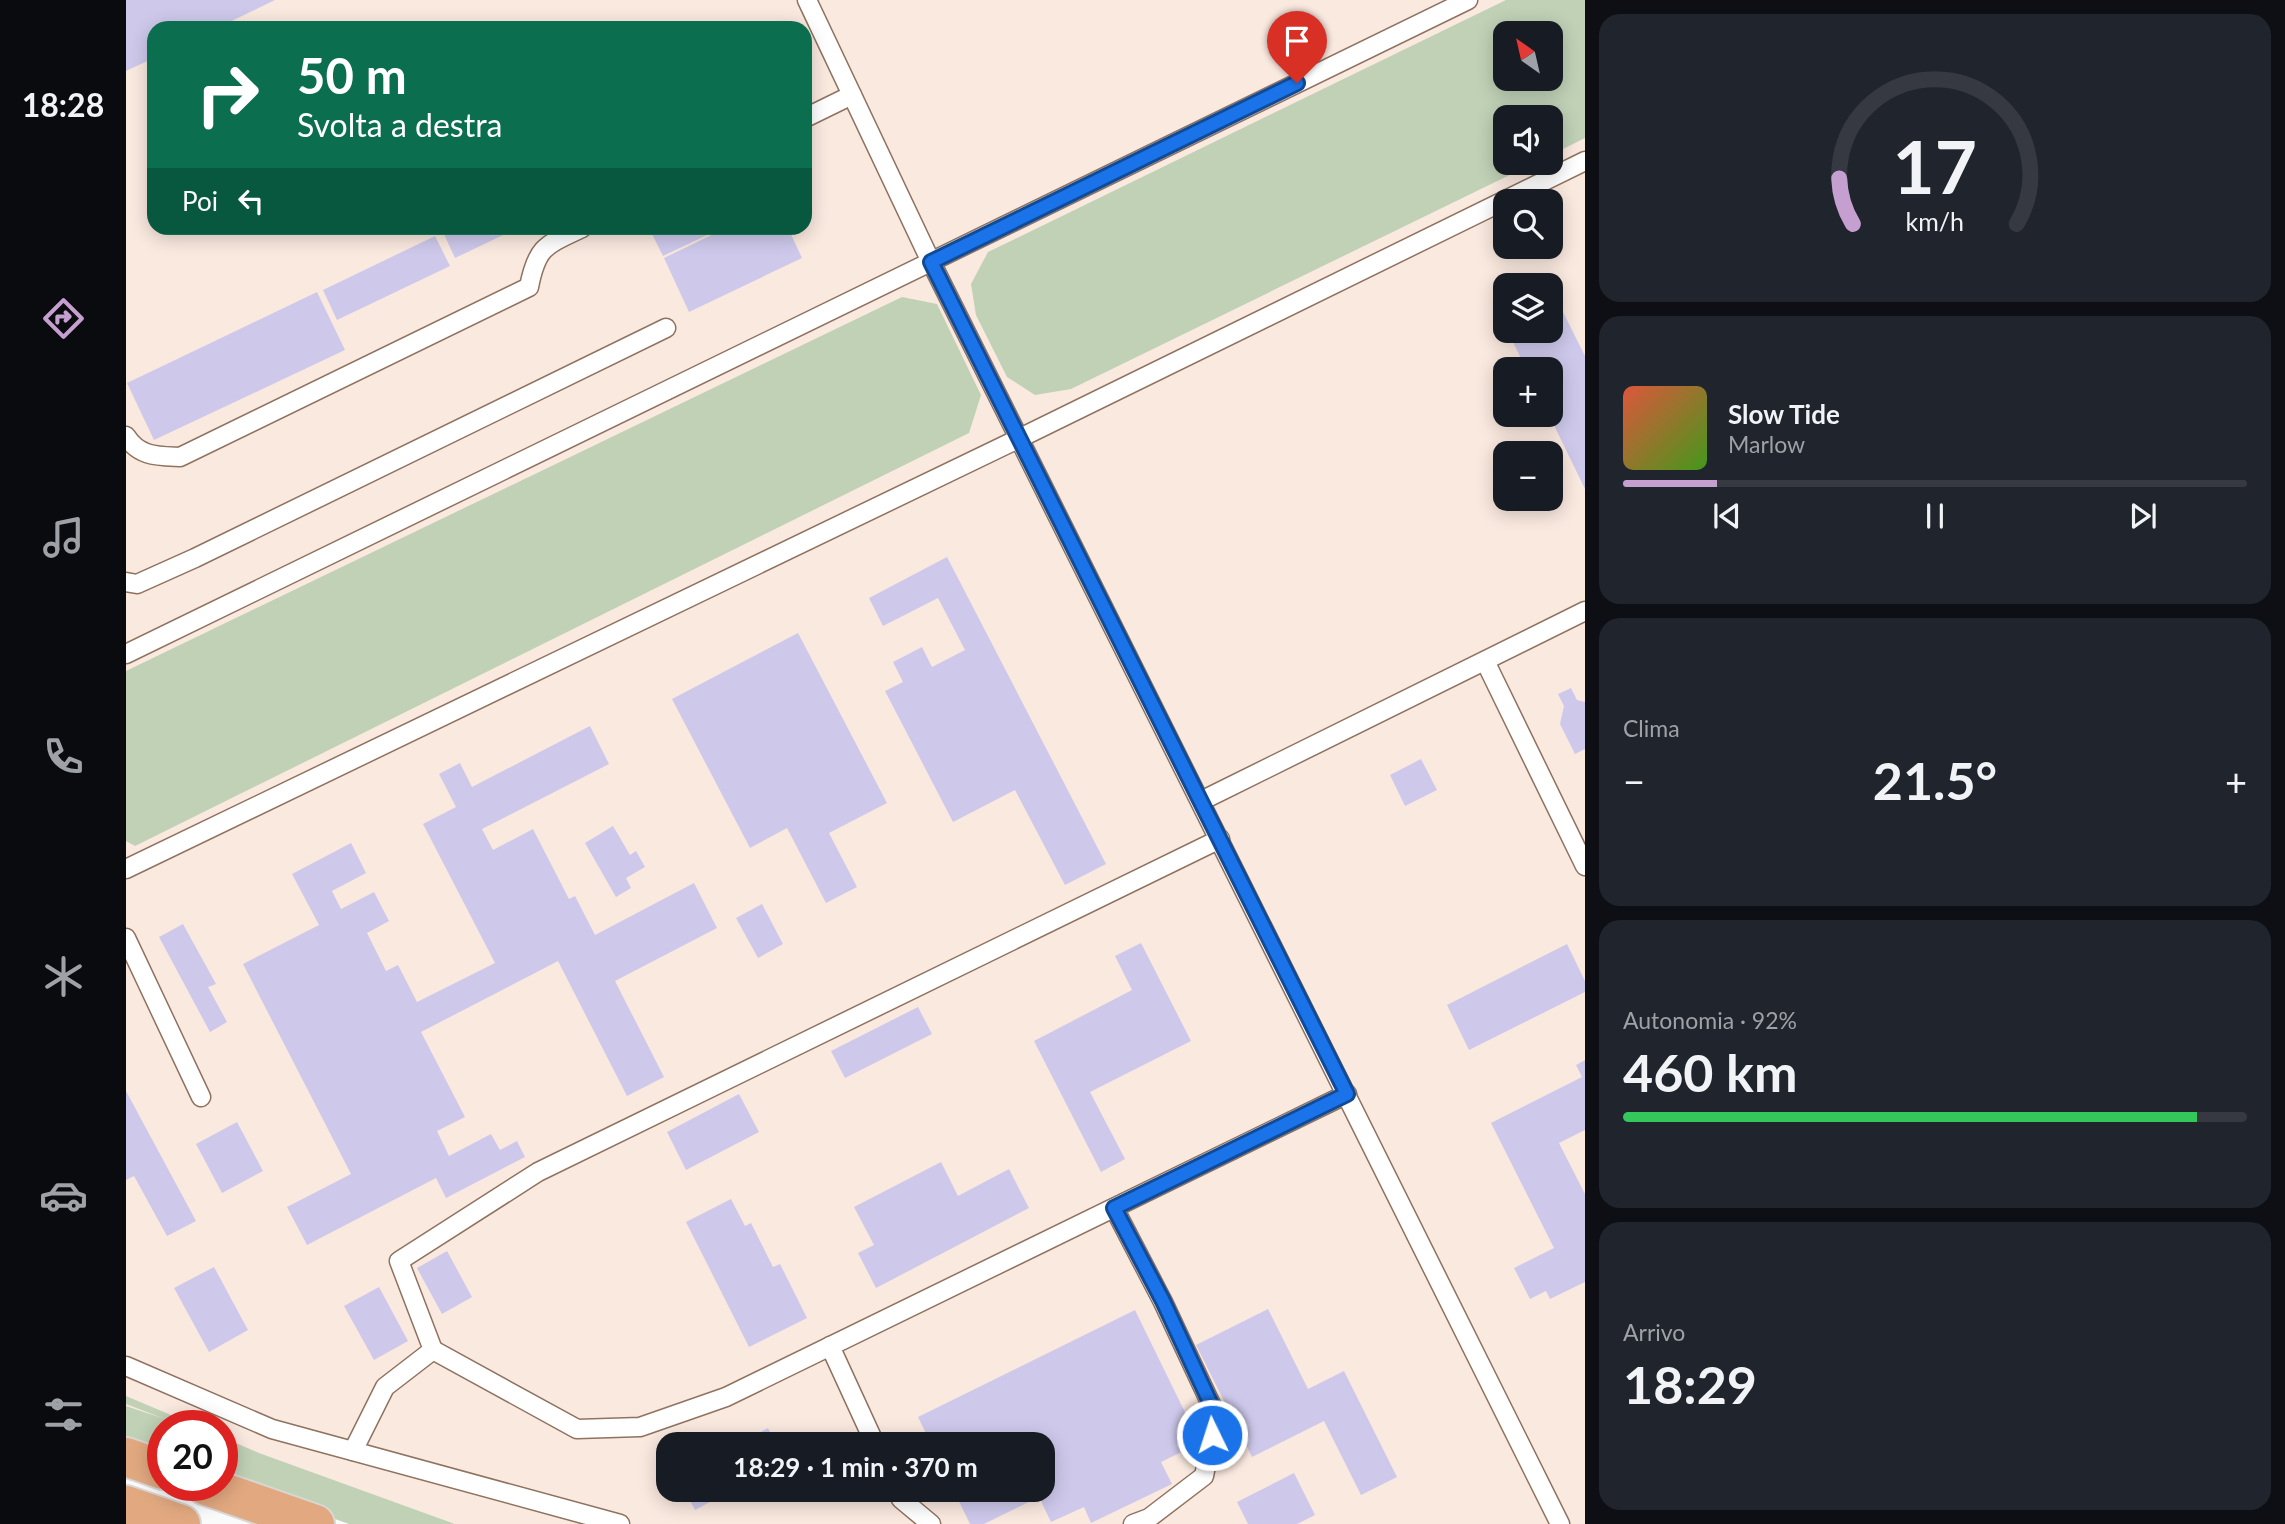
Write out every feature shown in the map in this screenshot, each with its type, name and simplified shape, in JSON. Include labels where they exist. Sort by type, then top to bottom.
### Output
[{"type":"main road","points":[[126,1457],[147,1464]]},
{"type":"main road","points":[[238,1497],[314,1524]]},
{"type":"main road","points":[[126,1505],[181,1524]]},
{"type":"lane","points":[[807,0],[931,262],[1560,1524]]},
{"type":"lane","points":[[126,654],[1468,0]]},
{"type":"lane","points":[[812,115],[852,95]]},
{"type":"lane","points":[[126,869],[1020,438],[1585,161]]},
{"type":"lane","points":[[126,436],[149,456],[180,457],[529,287],[534,264],[548,244],[567,235]]},
{"type":"lane","points":[[126,582],[137,584],[195,558],[666,328]]},
{"type":"lane","points":[[1201,801],[1585,611]]},
{"type":"lane","points":[[1485,661],[1585,866]]},
{"type":"lane","points":[[1220,839],[538,1172],[398,1261],[433,1350],[577,1429],[640,1427],[726,1397],[1347,1094]]},
{"type":"lane","points":[[126,938],[201,1097]]},
{"type":"lane","points":[[1114,1208],[1163,1301],[1216,1415],[1204,1476],[1149,1518],[1133,1524]]},
{"type":"lane","points":[[830,1346],[869,1432]]},
{"type":"lane","points":[[353,1451],[385,1387],[433,1350]]},
{"type":"lane","points":[[126,1366],[272,1429],[620,1524]]},
{"type":"lane","points":[[905,1502],[932,1524]]},
{"type":"shaded area","points":[[126,0],[1585,0],[1585,1524],[455,1524],[238,1446],[238,1410],[147,1410],[147,1413],[126,1406]]},
{"type":"green space","points":[[1506,0],[1585,0],[1585,138],[1563,149],[1563,105],[1493,105],[1493,175],[1509,175],[1071,389],[1035,395],[1007,377],[976,315],[971,284],[988,252]]},
{"type":"green space","points":[[902,297],[937,304],[981,395],[969,433],[135,846],[126,841],[126,671]]},
{"type":"green space","points":[[126,1396],[159,1410],[147,1412],[126,1404]]},
{"type":"green space","points":[[126,1406],[147,1413],[147,1452],[126,1445]]},
{"type":"green space","points":[[238,1444],[455,1524],[349,1524],[238,1485]]},
{"type":"building","points":[[126,0],[275,0],[232,21],[147,21],[147,61],[126,71]]},
{"type":"building","points":[[444,235],[503,235],[455,258]]},
{"type":"building","points":[[652,235],[707,235],[663,256]]},
{"type":"building","points":[[712,235],[791,235],[802,258],[689,312],[664,258]]},
{"type":"building","points":[[435,236],[450,266],[337,320],[323,290]]},
{"type":"building","points":[[317,292],[345,350],[154,440],[127,383]]},
{"type":"building","points":[[1563,312],[1585,356],[1585,489],[1555,427],[1563,427],[1563,357],[1520,357],[1513,343],[1563,343]]},
{"type":"building","points":[[947,557],[1106,864],[1065,885],[1015,790],[953,822],[885,691],[903,682],[893,662],[922,647],[932,667],[965,650],[938,598],[883,626],[869,598]]},
{"type":"building","points":[[798,633],[887,803],[829,833],[857,887],[826,903],[787,828],[750,848],[672,699]]},
{"type":"building","points":[[1571,688],[1577,700],[1585,702],[1585,749],[1575,754],[1560,724],[1564,706],[1558,694]]},
{"type":"building","points":[[590,726],[609,764],[482,829],[493,850],[533,829],[569,899],[575,896],[595,935],[694,883],[717,928],[615,981],[664,1077],[627,1096],[558,961],[421,1032],[465,1117],[437,1131],[449,1156],[491,1134],[500,1150],[517,1141],[525,1157],[446,1198],[436,1178],[307,1245],[287,1207],[351,1174],[243,964],[319,925],[292,874],[351,843],[366,873],[332,891],[341,909],[374,892],[389,921],[367,933],[386,971],[398,965],[417,1002],[495,963],[423,824],[456,807],[439,774],[460,763],[472,787]]},
{"type":"building","points":[[1421,759],[1437,790],[1405,806],[1390,775]]},
{"type":"building","points":[[613,826],[630,855],[636,851],[645,867],[626,878],[631,888],[616,897],[585,843]]},
{"type":"building","points":[[762,904],[783,944],[758,958],[736,918]]},
{"type":"building","points":[[183,924],[216,984],[208,987],[227,1022],[210,1032],[159,937]]},
{"type":"building","points":[[1141,943],[1191,1041],[1090,1092],[1125,1159],[1101,1172],[1034,1041],[1132,990],[1115,956]]},
{"type":"building","points":[[1567,944],[1585,981],[1585,992],[1469,1050],[1447,1005]]},
{"type":"building","points":[[918,1007],[932,1034],[845,1078],[831,1051]]},
{"type":"building","points":[[1585,1060],[1585,1130],[1559,1143],[1585,1194],[1585,1282],[1550,1299],[1546,1291],[1530,1299],[1514,1268],[1554,1248],[1491,1123],[1582,1077],[1576,1065]]},
{"type":"building","points":[[126,1091],[196,1221],[167,1236],[134,1176],[126,1180]]},
{"type":"building","points":[[739,1094],[759,1132],[686,1170],[667,1132]]},
{"type":"building","points":[[237,1122],[263,1171],[222,1193],[196,1144]]},
{"type":"building","points":[[941,1162],[958,1196],[1009,1169],[1029,1208],[876,1288],[858,1253],[874,1245],[854,1207]]},
{"type":"building","points":[[731,1199],[745,1226],[751,1223],[773,1267],[780,1264],[807,1318],[749,1347],[686,1222]]},
{"type":"building","points":[[447,1251],[472,1297],[442,1314],[417,1268]]},
{"type":"building","points":[[214,1267],[248,1330],[209,1352],[174,1288]]},
{"type":"building","points":[[379,1287],[408,1341],[374,1360],[344,1306]]},
{"type":"building","points":[[1268,1309],[1308,1389],[1344,1371],[1397,1477],[1361,1495],[1324,1421],[1252,1457],[1196,1345]]},
{"type":"building","points":[[1135,1310],[1200,1443],[1161,1462],[1172,1484],[1091,1523],[1084,1507],[1051,1522],[1041,1502],[1055,1502],[1055,1432],[925,1432],[918,1417]]},
{"type":"building","points":[[1294,1473],[1315,1515],[1297,1524],[1248,1524],[1237,1502]]},
{"type":"building","points":[[691,1502],[710,1502],[695,1510]]},
{"type":"building","points":[[959,1502],[1029,1502],[984,1524],[970,1524]]},
{"type":"route","points":[[1212,1435],[1216,1415],[1163,1301],[1114,1208],[1347,1094],[931,262],[1297,83]]}]
